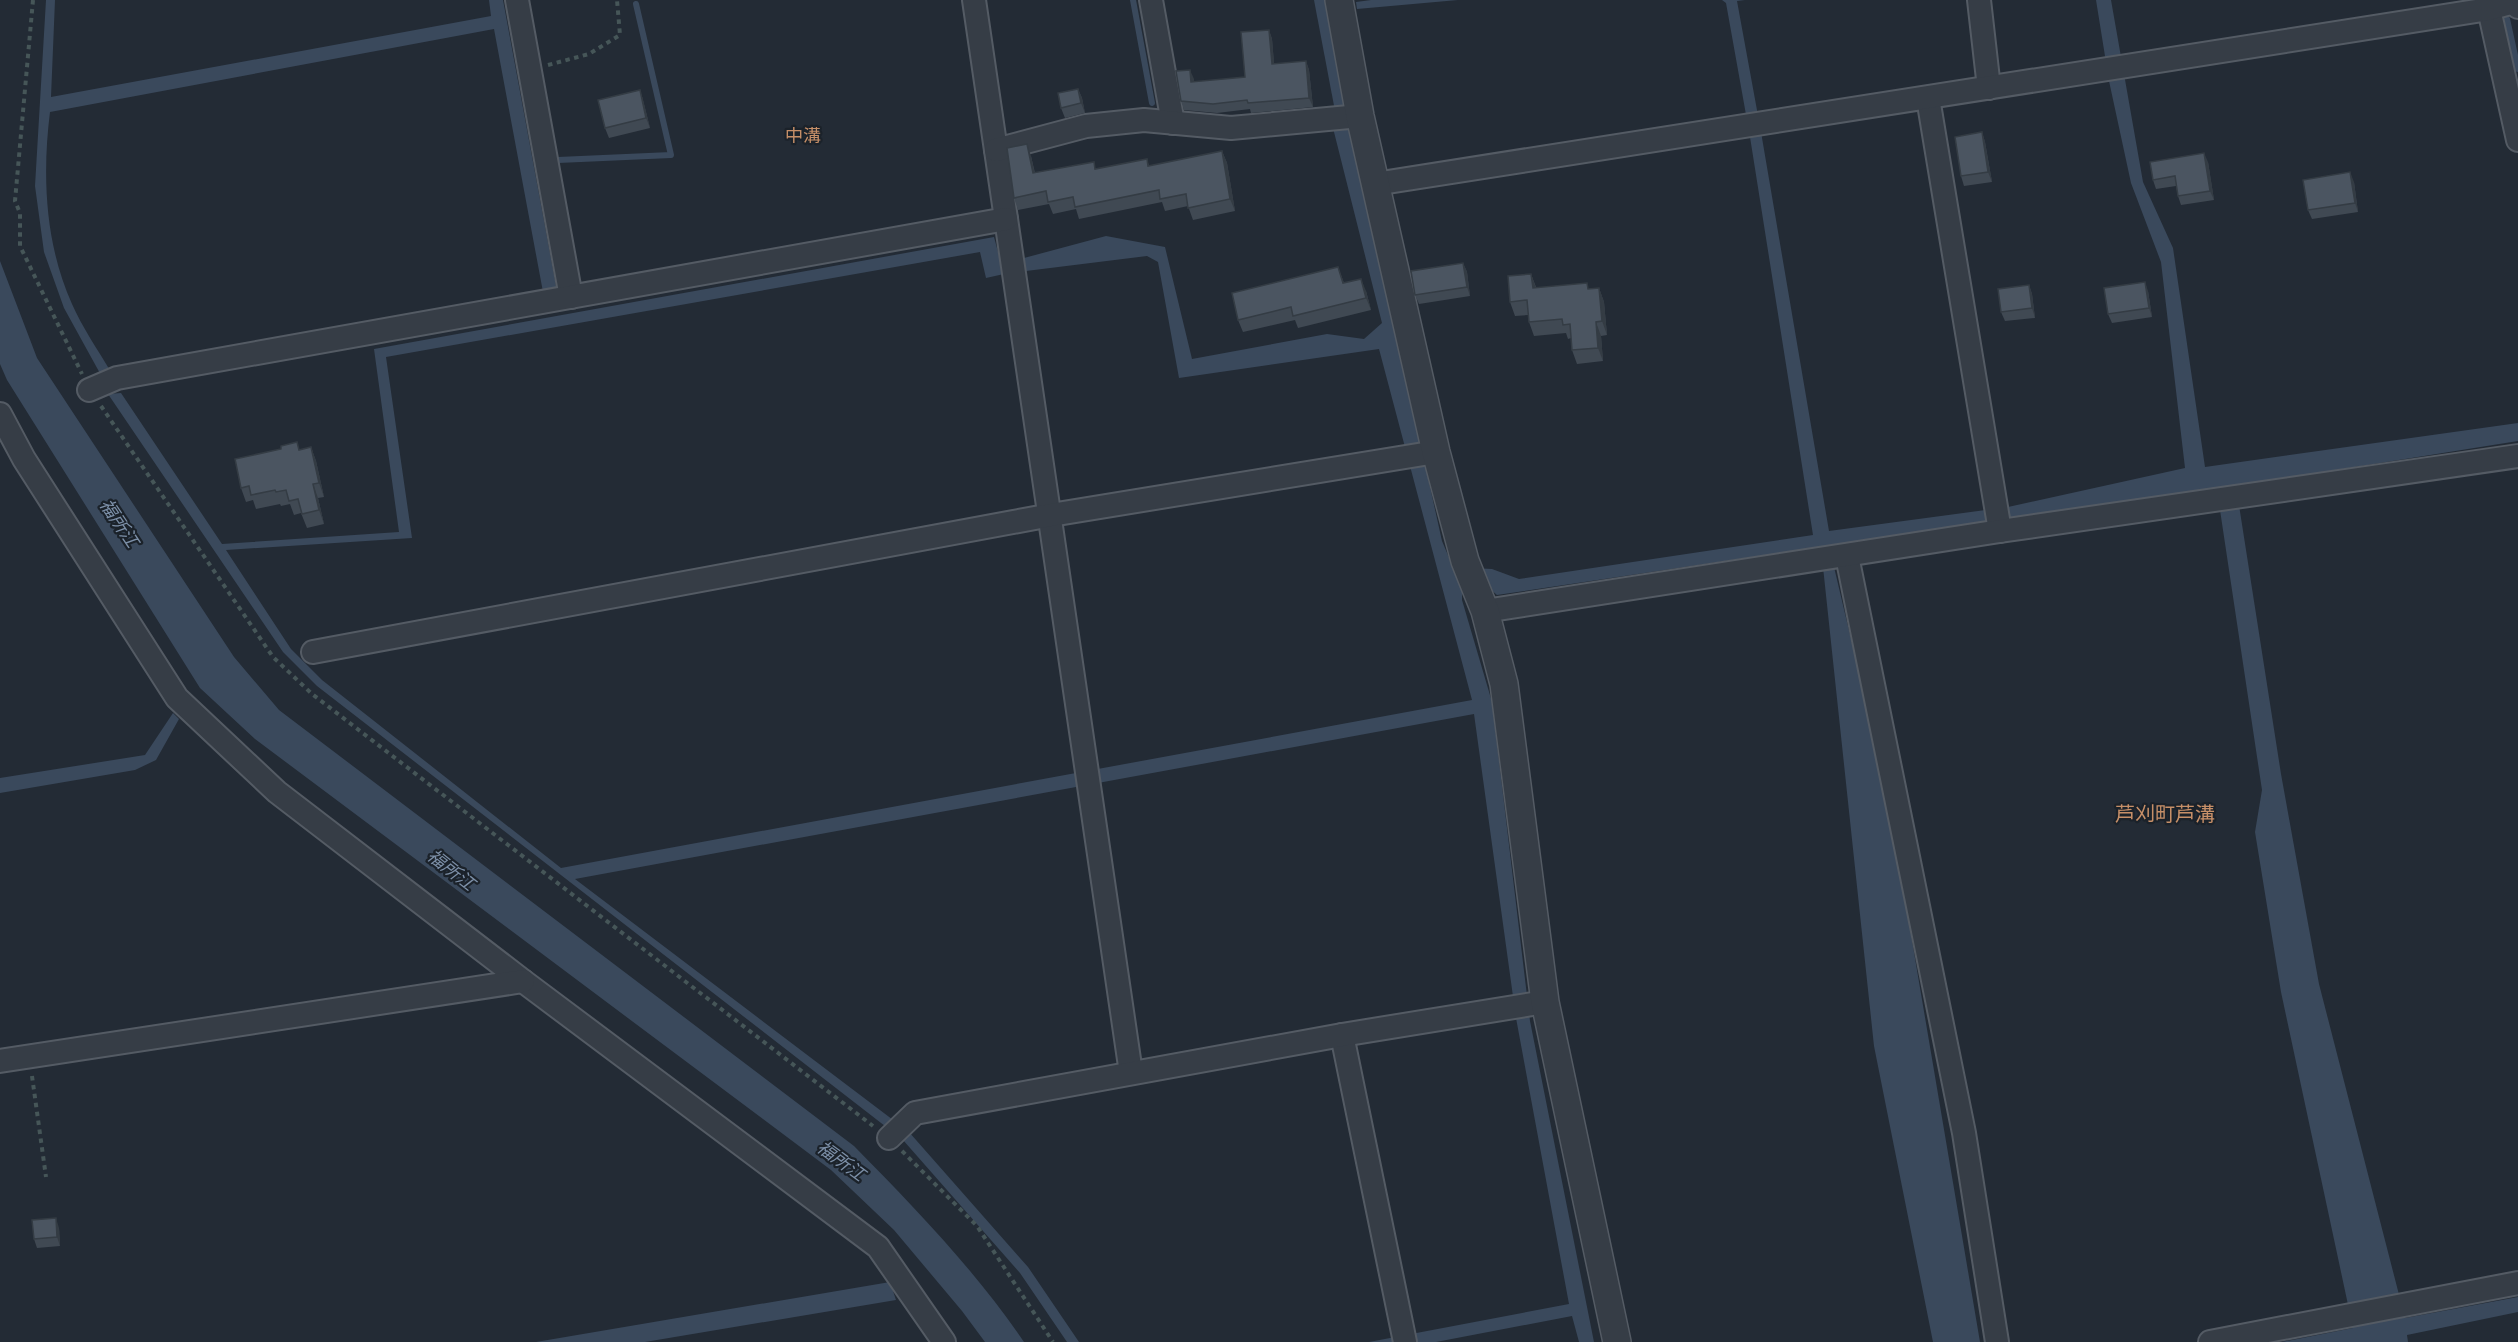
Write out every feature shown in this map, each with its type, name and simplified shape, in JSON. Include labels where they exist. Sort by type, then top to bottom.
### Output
[{"type":"street","points":[[516,0],[571,297]]},
{"type":"street","points":[[974,0],[1131,1073]]},
{"type":"street","points":[[1151,0],[1173,123]]},
{"type":"street","points":[[1339,0],[1360,116],[1436,452],[1465,561],[1480,600],[1504,684],[1545,1002],[1617,1342]]},
{"type":"street","points":[[1978,0],[1989,88]]},
{"type":"street","points":[[1375,184],[2115,68],[2488,4],[2517,2],[2518,7]]},
{"type":"street","points":[[2488,4],[2518,140]]},
{"type":"street","points":[[1928,98],[2000,531]]},
{"type":"street","points":[[996,150],[1086,126],[1144,120],[1231,128],[1360,116]]},
{"type":"street","points":[[90,390],[117,378],[1006,219]]},
{"type":"street","points":[[0,414],[24,459],[177,698],[277,792],[523,981],[878,1247],[944,1342]]},
{"type":"street","points":[[314,652],[1051,515],[1436,452]]},
{"type":"street","points":[[1480,600],[1834,558],[2000,531],[2518,456]]},
{"type":"street","points":[[1834,558],[1964,1133],[1997,1342]]},
{"type":"street","points":[[0,1060],[523,981]]},
{"type":"street","points":[[889,1138],[915,1113],[1342,1035],[1545,1002]]},
{"type":"street","points":[[1342,1035],[1404,1337]]},
{"type":"street","points":[[2210,1342],[2518,1283]]},
{"type":"path","points":[[33,0],[15,201],[20,213],[20,246],[90,390],[267,648],[281,664],[331,708],[889,1138],[977,1226],[1053,1342]]},
{"type":"path","points":[[530,70],[589,54],[620,35],[617,0]]},
{"type":"path","points":[[30,1056],[46,1176]]},
{"type":"water","points":[[46,0],[55,0],[51,97],[491,16],[489,0],[503,0],[557,291],[543,292],[494,29],[50,112],[46,185],[51,234],[56,258],[72,304],[111,372],[102,377],[64,308],[44,252],[35,186]]},
{"type":"water","points":[[1314,0],[1326,0],[1345,107],[1335,111]]},
{"type":"water","points":[[1458,0],[1357,9],[1356,2]]},
{"type":"water","points":[[1722,0],[1745,0],[1737,1],[1829,531],[2008,507],[2185,468],[2161,262],[2131,183],[2109,81],[2096,0],[2111,0],[2143,182],[2173,248],[2205,467],[2518,423],[2518,441],[2236,486],[2281,774],[2319,984],[2405,1318],[2518,1297],[2518,1312],[2407,1335],[2408,1342],[2282,1342],[2353,1328],[2281,992],[2255,832],[2262,790],[2217,490],[1834,567],[1886,787],[1980,1342],[1933,1342],[1874,1046],[1819,547],[1497,595],[1484,584],[1462,585],[1462,600],[1492,702],[1530,1021],[1594,1342],[1579,1342],[1572,1316],[1436,1342],[1369,1342],[1569,1304],[1516,1018],[1474,714],[575,879],[909,1132],[1028,1267],[1079,1342],[1067,1342],[1020,1273],[903,1140],[317,686],[283,652],[108,394],[121,393],[222,544],[399,532],[374,349],[994,237],[1004,274],[986,278],[980,252],[386,357],[412,538],[226,550],[291,649],[322,680],[561,868],[1472,700],[1379,349],[1179,378],[1158,262],[1147,256],[1026,271],[1024,258],[1106,236],[1165,247],[1192,359],[1327,334],[1364,339],[1382,323],[1333,128],[1344,125],[1351,130],[1442,541],[1453,567],[1492,569],[1519,579],[1813,535],[1750,137],[1726,3]]},
{"type":"water","name":"福所江","points":[[0,261],[37,358],[234,657],[279,710],[854,1146],[922,1216],[965,1265],[1024,1342],[985,1342],[894,1230],[831,1170],[255,739],[200,688],[7,380],[0,364]]},
{"type":"water","points":[[173,713],[179,719],[156,760],[135,770],[0,793],[0,778],[145,755]]},
{"type":"water","points":[[890,1282],[896,1300],[645,1342],[536,1342]]},
{"type":"building","points":[[1269,30],[1272,64],[1306,61],[1309,98],[1248,103],[1247,100],[1213,104],[1181,101],[1176,71],[1190,70],[1191,82],[1245,77],[1241,32]]},
{"type":"building","points":[[1078,89],[1081,103],[1061,108],[1058,93]]},
{"type":"building","points":[[640,90],[646,118],[605,128],[598,100]]},
{"type":"building","points":[[1982,132],[1988,172],[1961,176],[1955,137]]},
{"type":"building","points":[[1027,144],[1033,173],[1094,162],[1095,169],[1147,159],[1148,166],[1222,151],[1230,199],[1188,208],[1186,194],[1160,199],[1159,190],[1075,207],[1073,197],[1048,202],[1046,191],[1014,198],[1007,148]]},
{"type":"building","points":[[2204,153],[2210,191],[2178,196],[2175,176],[2153,180],[2150,162]]},
{"type":"building","points":[[2350,172],[2355,203],[2308,210],[2303,180]]},
{"type":"building","points":[[1463,263],[1467,287],[1415,295],[1411,271]]},
{"type":"building","points":[[1338,267],[1343,283],[1361,279],[1366,298],[1293,316],[1291,307],[1238,320],[1232,293]]},
{"type":"building","points":[[1531,274],[1533,288],[1587,283],[1588,289],[1599,288],[1602,321],[1596,322],[1598,348],[1572,350],[1570,324],[1563,325],[1562,319],[1529,322],[1527,300],[1510,302],[1508,276]]},
{"type":"building","points":[[2145,282],[2149,308],[2108,314],[2104,288]]},
{"type":"building","points":[[2029,285],[2032,308],[2001,312],[1998,289]]},
{"type":"building","points":[[297,442],[299,450],[311,447],[319,483],[313,484],[319,510],[302,514],[298,499],[289,501],[286,490],[251,495],[249,486],[241,488],[235,459],[281,449],[281,446]]},
{"type":"building","points":[[56,1218],[57,1237],[34,1239],[32,1220]]},
{"type":"waterway","points":[[1133,0],[1152,103]]},
{"type":"waterway","points":[[558,160],[671,155],[636,4]]},
{"type":"waterway","points":[[2507,19],[2518,69]]},
{"type":"district","name":"中溝","points":[[803,136]]},
{"type":"district","name":"芦刈町芦溝","points":[[2165,814]]}]
